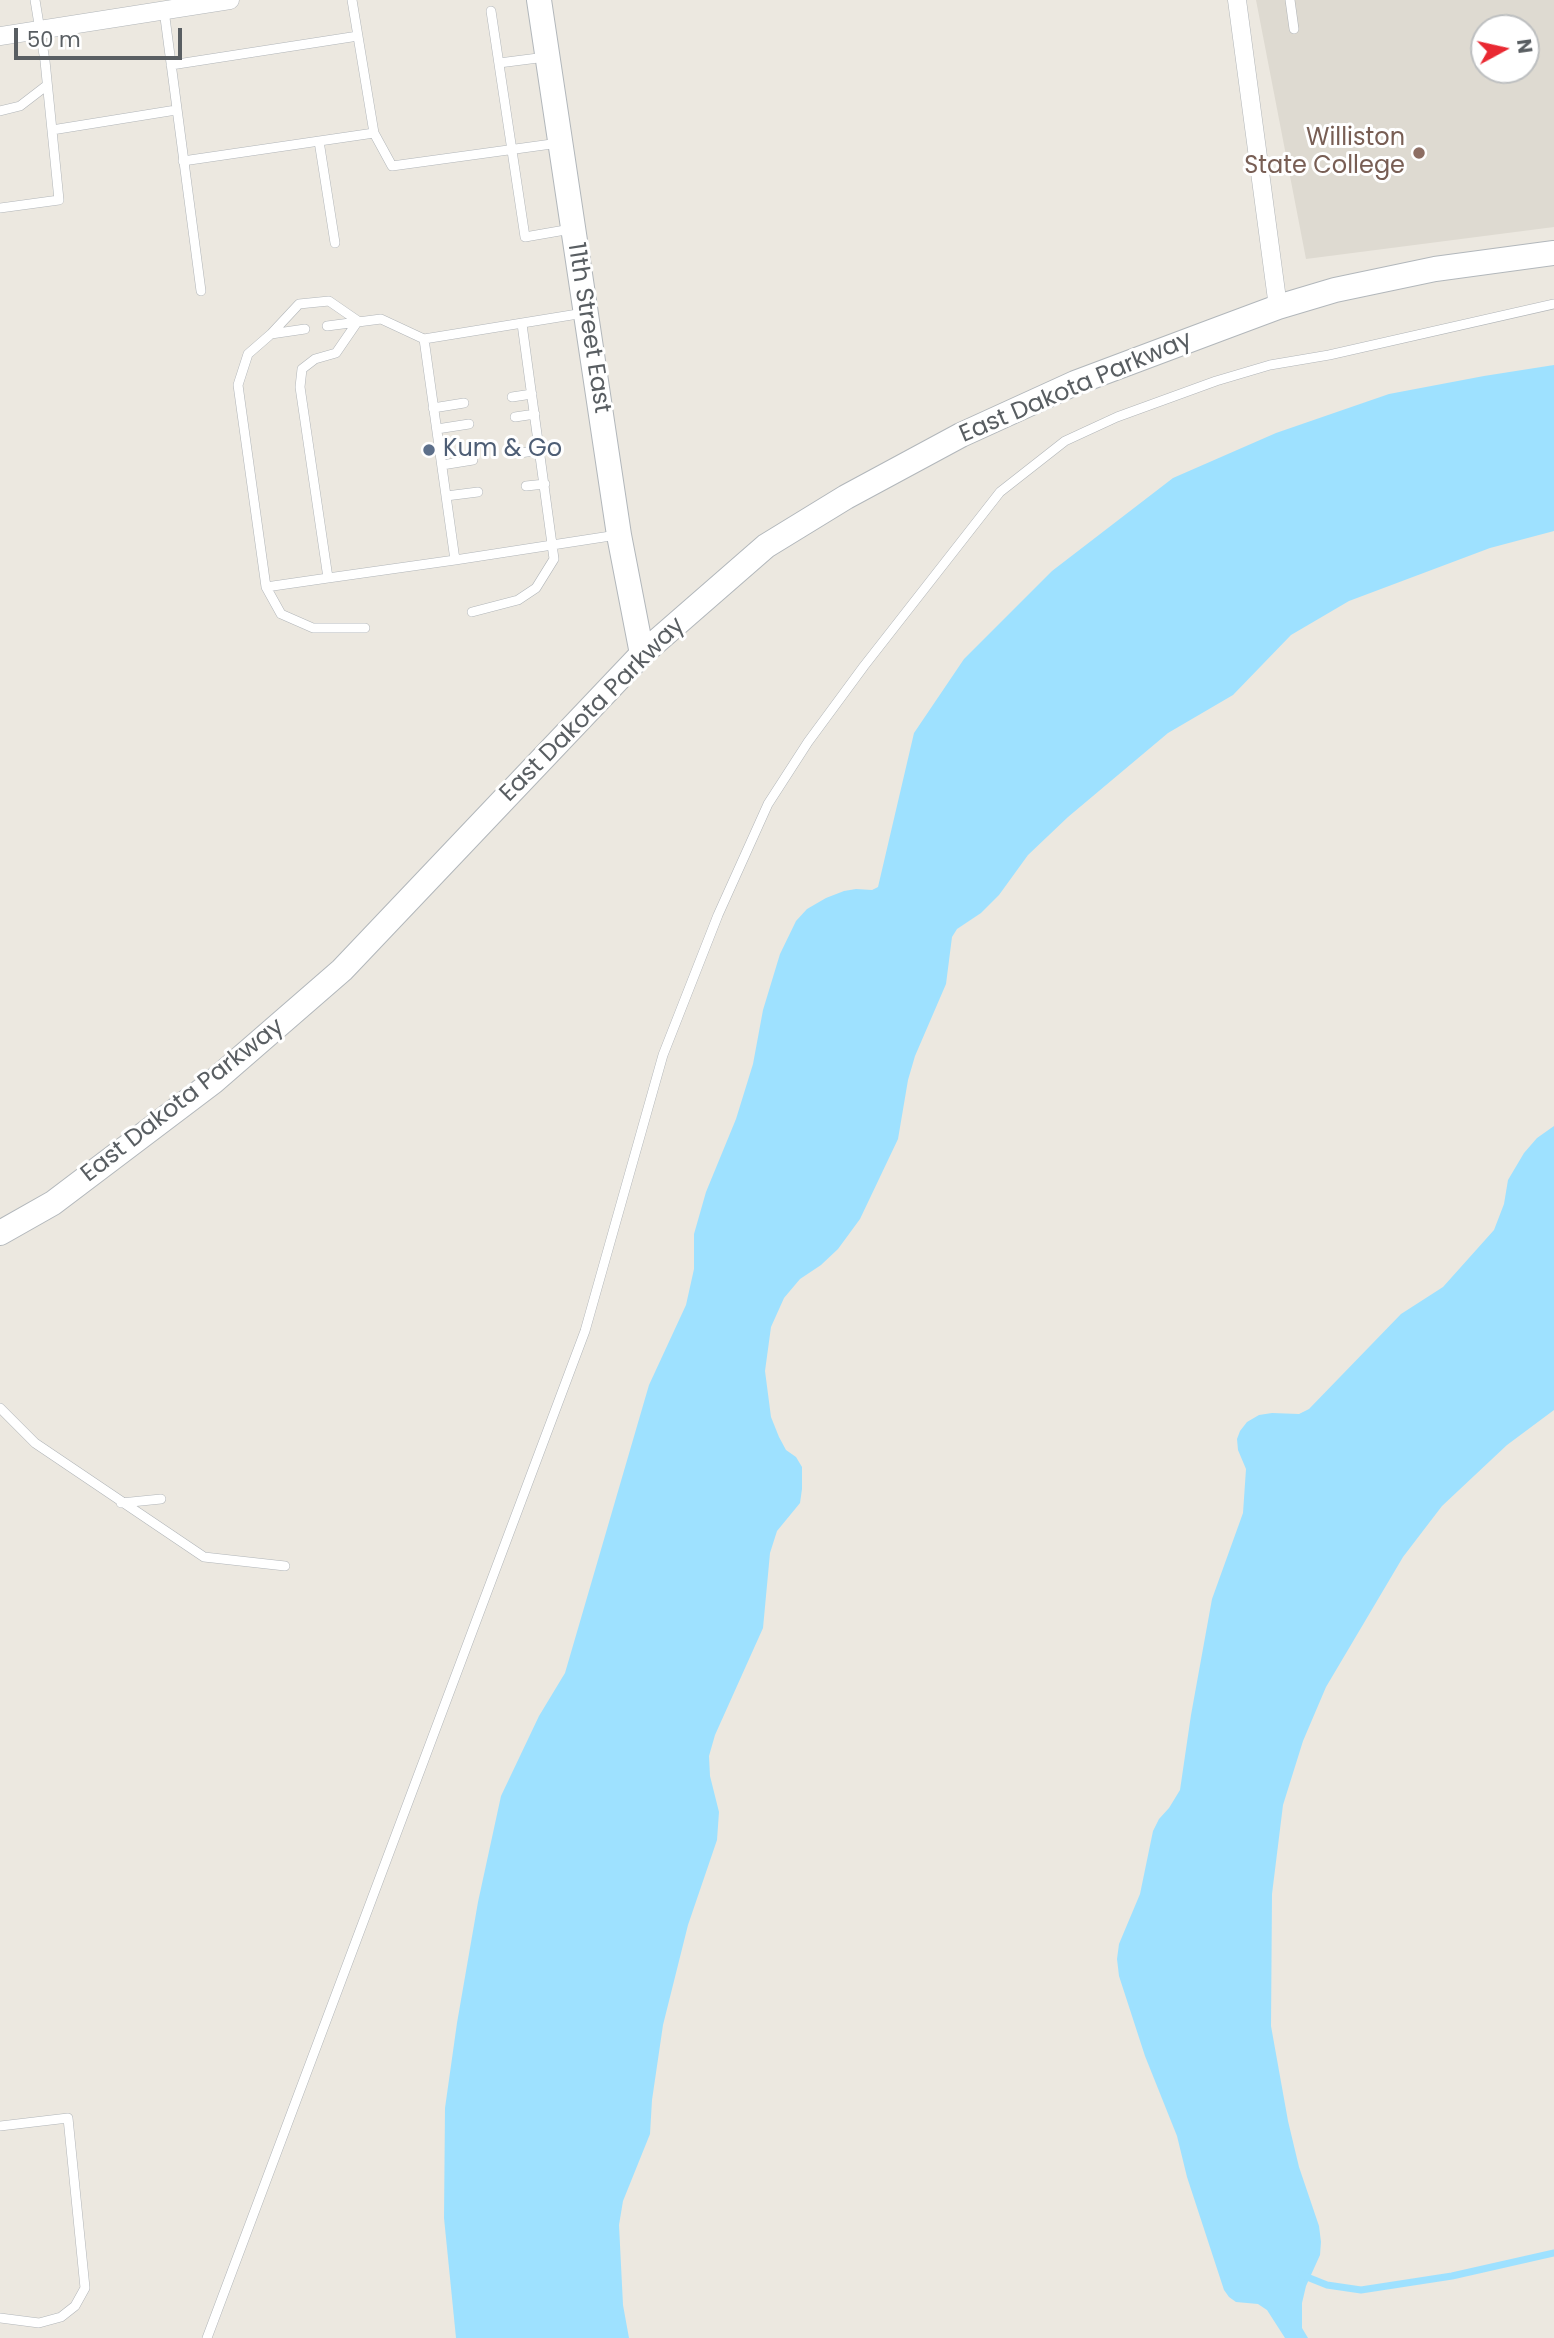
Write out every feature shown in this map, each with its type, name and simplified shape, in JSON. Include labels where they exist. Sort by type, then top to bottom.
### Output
[{"type":"main road","name":"11th Street East","points":[[539,0],[619,535],[642,654]]},
{"type":"main road","name":"East Dakota Parkway","points":[[0,1233],[53,1203],[214,1082],[342,970],[642,654],[766,546],[858,491],[961,435],[1075,383],[1278,307],[1335,290],[1435,269],[1554,253]]},
{"type":"street","points":[[0,36],[39,31],[163,5],[230,0]]},
{"type":"street","points":[[1237,0],[1278,307]]},
{"type":"lane","points":[[0,208],[59,200],[45,61],[34,0]]},
{"type":"lane","points":[[352,0],[374,133],[392,166],[561,143]]},
{"type":"lane","points":[[1290,0],[1294,29]]},
{"type":"lane","points":[[163,5],[201,291]]},
{"type":"lane","points":[[491,11],[525,237],[573,228]]},
{"type":"lane","points":[[171,65],[358,36]]},
{"type":"lane","points":[[499,63],[548,57]]},
{"type":"lane","points":[[0,110],[20,106],[46,86]]},
{"type":"lane","points":[[52,130],[176,110]]},
{"type":"lane","points":[[183,161],[374,133]]},
{"type":"lane","points":[[319,141],[335,243]]},
{"type":"lane","points":[[358,321],[329,301],[299,304],[248,354],[238,384],[266,587],[281,614],[313,628],[365,628]]},
{"type":"lane","points":[[207,2338],[585,1331],[663,1055],[718,915],[768,804],[808,742],[1000,492],[1065,441],[1117,417],[1270,365],[1329,355],[1554,304]]},
{"type":"lane","points":[[327,326],[381,319],[424,340],[586,313]]},
{"type":"lane","points":[[328,579],[300,387],[302,369],[314,359],[336,353],[358,321]]},
{"type":"lane","points":[[472,612],[518,600],[536,588],[554,559],[523,324]]},
{"type":"lane","points":[[271,334],[305,329]]},
{"type":"lane","points":[[424,340],[454,560]]},
{"type":"lane","points":[[512,397],[532,394]]},
{"type":"lane","points":[[433,408],[464,404]]},
{"type":"lane","points":[[515,417],[535,414]]},
{"type":"lane","points":[[436,429],[468,424]]},
{"type":"lane","points":[[520,453],[540,450]]},
{"type":"lane","points":[[442,465],[473,460]]},
{"type":"lane","points":[[526,486],[545,484]]},
{"type":"lane","points":[[446,496],[478,492]]},
{"type":"lane","points":[[266,587],[619,535]]},
{"type":"lane","points":[[0,1408],[35,1443],[204,1557],[285,1566]]},
{"type":"lane","points":[[121,1503],[161,1499]]},
{"type":"lane","points":[[0,2126],[68,2118],[85,2288],[75,2306],[61,2318],[38,2323],[0,2318]]},
{"type":"shaded area","name":"Williston State College","points":[[1256,0],[1554,0],[1554,227],[1306,259]]},
{"type":"water","points":[[1554,365],[1554,531],[1490,548],[1349,601],[1291,635],[1233,695],[1168,733],[1068,817],[1028,855],[999,895],[981,913],[957,929],[952,937],[946,984],[915,1056],[898,1139],[860,1219],[838,1249],[800,1279],[784,1298],[771,1327],[765,1371],[771,1417],[786,1450],[796,1457],[802,1467],[802,1489],[800,1503],[777,1531],[770,1553],[763,1628],[715,1735],[709,1756],[710,1776],[719,1812],[717,1840],[688,1925],[663,2025],[650,2134],[623,2201],[619,2225],[623,2305],[629,2338],[456,2338],[444,2218],[445,2108],[478,1902],[501,1796],[539,1716],[565,1673],[649,1385],[686,1305],[694,1269],[694,1234],[706,1192],[736,1119],[753,1064],[763,1010],[780,954],[796,921],[807,909],[826,898],[844,891],[872,890],[878,887],[914,733],[964,659],[1052,571],[1173,478],[1276,433],[1389,394]]},
{"type":"water","points":[[1554,1126],[1554,1410],[1507,1445],[1442,1506],[1403,1557],[1326,1687],[1303,1741],[1283,1805],[1272,1894],[1271,2026],[1288,2121],[1299,2167],[1319,2226],[1321,2242],[1320,2255],[1306,2286],[1302,2303],[1302,2328],[1308,2338],[1285,2338],[1267,2310],[1258,2304],[1236,2302],[1224,2290],[1187,2177],[1177,2136],[1145,2056],[1119,1976],[1119,1944],[1140,1894],[1153,1831],[1180,1790],[1212,1599],[1243,1513],[1246,1469],[1238,1450],[1237,1439],[1240,1431],[1247,1422],[1259,1415],[1299,1414],[1309,1409],[1401,1314],[1443,1287],[1494,1230],[1504,1204],[1508,1180],[1524,1153],[1537,1138]]},
{"type":"waterway","points":[[1302,2275],[1327,2285],[1361,2290],[1452,2276],[1554,2253]]},
{"type":"place","name":"Williston State College","points":[[1419,153]]},
{"type":"place","name":"Kum & Go","points":[[429,450]]}]
